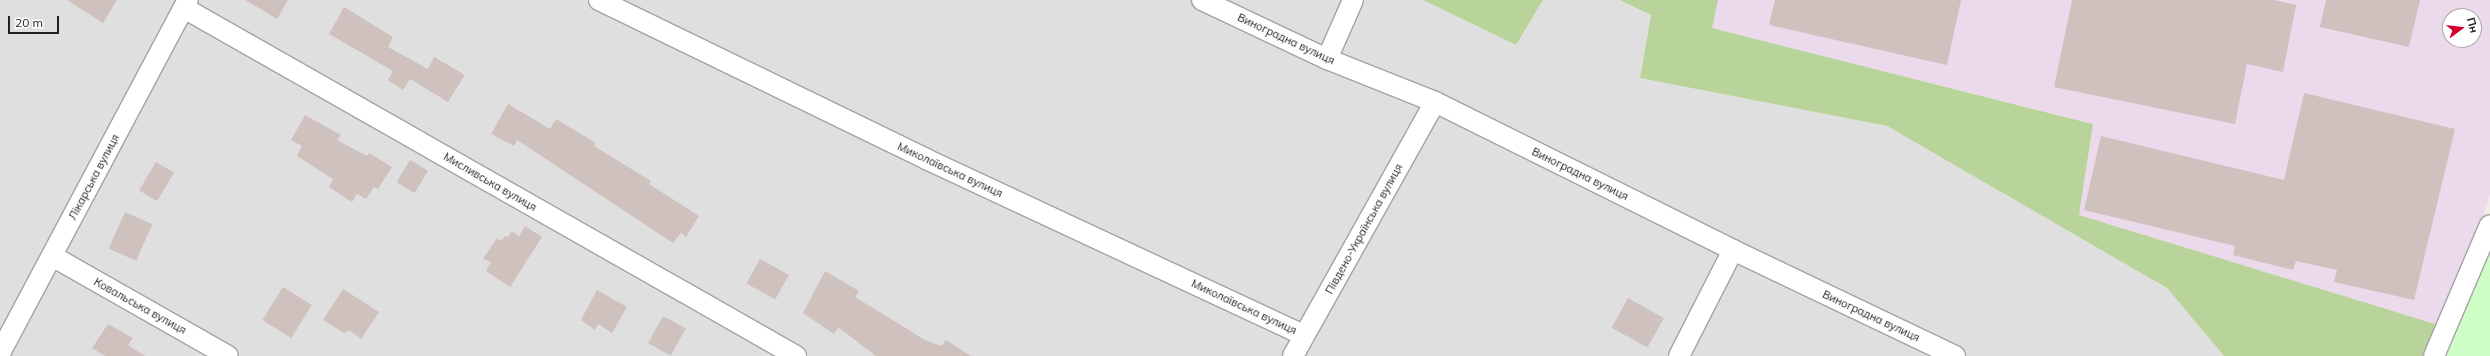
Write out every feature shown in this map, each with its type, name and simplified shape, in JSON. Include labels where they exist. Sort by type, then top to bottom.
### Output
[{"type":"street","name":"Миколаївська вулиця","points":[[599,0],[926,159],[1304,335]]},
{"type":"street","name":"Виноградна вулиця","points":[[1202,0],[1327,59],[1435,102],[1733,250],[1955,356]]},
{"type":"street","points":[[1327,59],[1353,0]]},
{"type":"street","name":"Лікарська вулиця","points":[[0,353],[186,4]]},
{"type":"street","name":"Мисливська вулиця","points":[[186,4],[796,356]]},
{"type":"street","name":"Південо-Українська вулиця","points":[[1293,356],[1435,102]]},
{"type":"street","points":[[2434,356],[2490,225]]},
{"type":"street","points":[[1679,356],[1733,250]]},
{"type":"street","name":"Ковальська вулиця","points":[[52,256],[228,356]]},
{"type":"shaded area","points":[[0,0],[1423,0],[1516,45],[1543,0],[1620,0],[1651,14],[1640,78],[1887,126],[2167,288],[2224,356],[0,356]]},
{"type":"shaded area","points":[[1718,0],[2490,0],[2490,195],[2445,327],[2079,215],[2093,124],[1711,28]]},
{"type":"green space","points":[[1423,0],[1543,0],[1516,45]]},
{"type":"green space","points":[[1620,0],[1718,0],[1712,28],[2093,124],[2079,215],[2445,327],[2434,356],[2224,356],[2167,288],[1887,126],[1640,78],[1651,15]]},
{"type":"green space","points":[[2490,244],[2490,356],[2447,356]]},
{"type":"building","points":[[67,0],[117,0],[103,23]]},
{"type":"building","points":[[245,0],[288,0],[277,19]]},
{"type":"building","points":[[1775,0],[1961,0],[1947,65],[1769,25]]},
{"type":"building","points":[[2072,0],[2274,0],[2296,5],[2283,72],[2247,64],[2235,124],[2054,87]]},
{"type":"building","points":[[2326,0],[2420,0],[2409,47],[2320,27]]},
{"type":"building","points":[[344,7],[393,37],[388,47],[428,69],[434,57],[465,75],[448,102],[410,79],[403,90],[388,80],[393,71],[329,34]]},
{"type":"building","points":[[2304,93],[2455,129],[2414,300],[2334,282],[2337,270],[2296,261],[2293,270],[2233,255],[2235,246],[2084,210],[2101,136],[2284,180]]},
{"type":"building","points":[[508,104],[550,129],[556,119],[596,143],[594,146],[651,181],[649,184],[699,216],[686,237],[681,233],[673,243],[517,140],[514,146],[491,134]]},
{"type":"building","points":[[305,115],[341,135],[337,140],[367,156],[369,153],[392,167],[378,189],[374,187],[366,199],[357,194],[352,202],[329,187],[333,179],[297,156],[302,146],[291,140]]},
{"type":"building","points":[[410,160],[428,171],[415,193],[397,182]]},
{"type":"building","points":[[156,162],[174,173],[157,201],[139,190]]},
{"type":"building","points":[[125,212],[152,224],[136,261],[109,249]]},
{"type":"building","points":[[525,226],[542,237],[510,287],[486,271],[491,262],[483,259],[497,238],[501,241],[505,236],[508,237],[512,231],[519,236]]},
{"type":"building","points":[[760,259],[789,275],[775,299],[746,283]]},
{"type":"building","points":[[825,271],[859,291],[855,297],[925,340],[941,346],[946,340],[971,356],[876,356],[838,327],[834,334],[803,313]]},
{"type":"building","points":[[283,287],[312,305],[291,338],[262,320]]},
{"type":"building","points":[[343,289],[379,312],[361,339],[349,330],[344,333],[323,320]]},
{"type":"building","points":[[597,290],[627,307],[612,333],[598,324],[595,330],[581,320]]},
{"type":"building","points":[[1628,298],[1664,318],[1647,348],[1612,328]]},
{"type":"building","points":[[663,316],[686,329],[671,356],[648,343]]},
{"type":"building","points":[[108,324],[133,338],[128,345],[145,356],[105,356],[92,348]]}]
